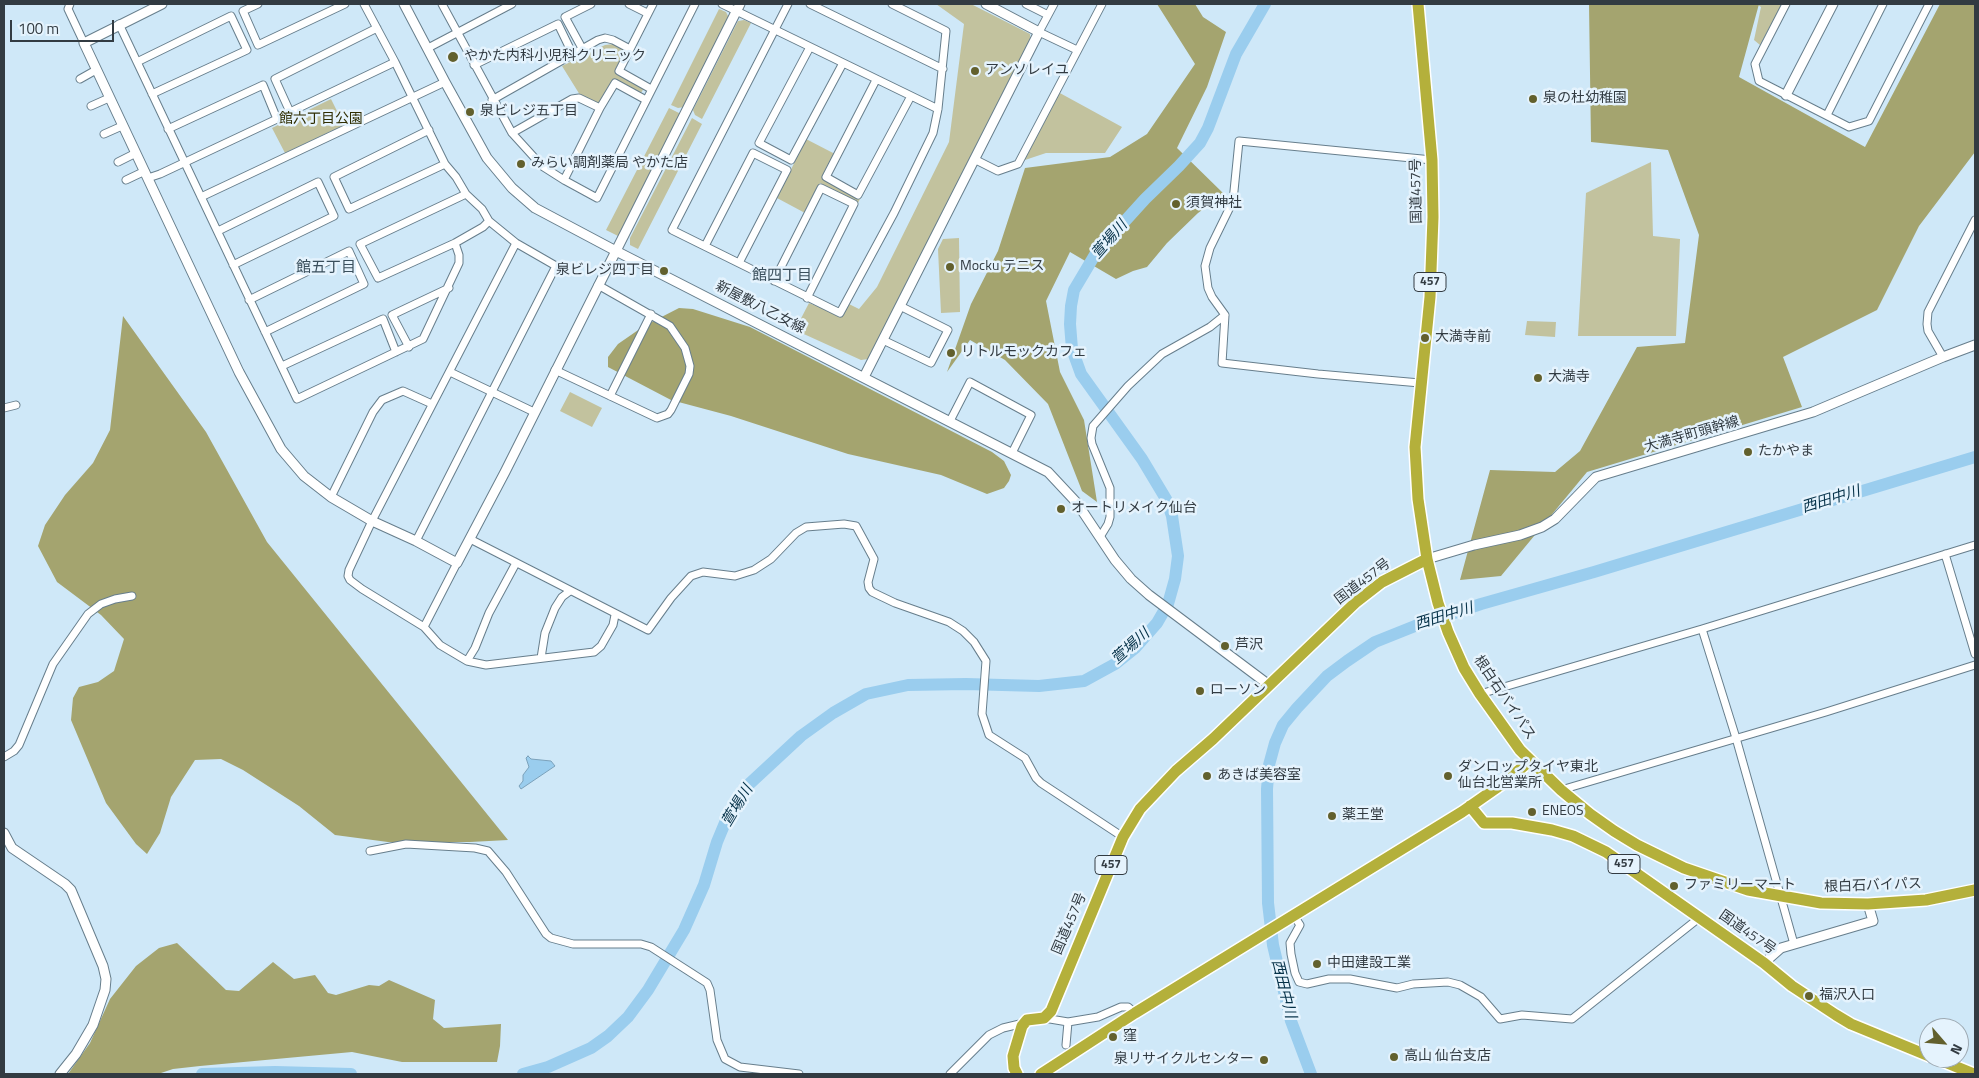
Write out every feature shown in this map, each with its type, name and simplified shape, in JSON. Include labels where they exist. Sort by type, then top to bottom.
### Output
[{"type":"highway","name":"国道457号","points":[[1044,1018],[1051,1011],[1123,837],[1140,809],[1155,792],[1327,629],[1370,591],[1402,570],[1427,559],[1418,499],[1415,447],[1430,297],[1433,217],[1432,160],[1418,4]]},
{"type":"highway","name":"根白石バイパス","points":[[1427,559],[1438,603],[1448,632],[1464,668],[1480,694],[1530,761],[1561,790],[1614,831],[1661,858],[1708,878],[1780,897],[1821,903],[1868,904],[1926,900],[1975,890]]},
{"type":"highway","points":[[1041,1074],[1135,1013],[1470,806],[1502,784],[1530,761]]},
{"type":"highway","name":"国道457号","points":[[1470,806],[1480,821],[1488,824],[1512,823],[1529,825],[1573,836],[1592,844],[1620,861],[1764,962],[1792,986],[1852,1024],[1919,1052]]},
{"type":"highway","points":[[1017,1074],[1014,1068],[1013,1056],[1024,1023],[1027,1020],[1044,1018]]},
{"type":"highway","points":[[1959,1068],[1974,1074]]},
{"type":"street","points":[[70,4],[68,8],[122,126],[147,175],[239,372],[274,439],[304,476],[331,497],[372,521],[416,541],[457,563]]},
{"type":"street","points":[[84,43],[162,4]]},
{"type":"street","points":[[258,4],[243,11],[258,45],[345,4]]},
{"type":"street","points":[[364,4],[445,164],[456,176],[466,194],[482,209],[489,220],[516,243],[556,266],[416,541]]},
{"type":"street","name":"新屋敷八乙女線","points":[[404,4],[487,158],[512,188],[535,208],[1048,472],[1077,503],[1123,570],[1149,595],[1269,685]]},
{"type":"street","points":[[442,4],[492,100],[512,133],[542,166],[597,198],[695,4]]},
{"type":"street","points":[[428,48],[458,34],[512,4]]},
{"type":"street","points":[[583,50],[565,17],[591,4]]},
{"type":"street","points":[[629,4],[648,13]]},
{"type":"street","points":[[651,90],[619,71],[653,4]]},
{"type":"street","points":[[722,4],[738,7],[810,47],[938,108]]},
{"type":"street","points":[[788,4],[672,230],[807,298],[840,312],[894,214],[933,133],[938,108],[946,31],[892,4]]},
{"type":"street","points":[[810,4],[943,69]]},
{"type":"street","points":[[986,4],[1076,50]]},
{"type":"street","points":[[1026,4],[1048,15]]},
{"type":"street","points":[[864,377],[1054,4]]},
{"type":"street","points":[[974,159],[998,171],[1018,164],[1076,50],[1102,4]]},
{"type":"street","points":[[1786,4],[1754,64],[1759,81],[1849,127],[1870,122],[1929,4]]},
{"type":"street","points":[[1786,95],[1832,4]]},
{"type":"street","points":[[1827,115],[1883,4]]},
{"type":"street","points":[[424,627],[738,7]]},
{"type":"street","points":[[137,62],[231,16],[247,50],[152,94]]},
{"type":"street","points":[[119,24],[297,399],[424,339],[460,260],[455,243]]},
{"type":"street","points":[[474,65],[558,24],[572,55]]},
{"type":"street","points":[[377,28],[275,79],[290,112],[395,62]]},
{"type":"street","points":[[492,100],[598,40],[605,38],[613,40],[630,49]]},
{"type":"street","points":[[810,47],[758,143],[791,160],[843,63]]},
{"type":"street","points":[[80,78],[96,70]]},
{"type":"street","points":[[876,80],[826,177],[858,195],[911,96]]},
{"type":"street","points":[[201,197],[445,82]]},
{"type":"street","points":[[564,180],[615,82],[646,100]]},
{"type":"street","points":[[126,180],[184,163],[277,119],[263,85],[168,129]]},
{"type":"street","points":[[91,106],[109,98]]},
{"type":"street","points":[[512,133],[572,99],[579,98],[600,108]]},
{"type":"street","points":[[104,134],[122,126]]},
{"type":"street","points":[[429,130],[334,177],[349,208],[445,164]]},
{"type":"street","points":[[1420,383],[1222,363],[1225,315],[1208,288],[1205,266],[1210,248],[1233,201],[1239,141],[1432,160]]},
{"type":"street","points":[[118,162],[136,153]]},
{"type":"street","points":[[705,246],[753,153],[786,170],[739,263]]},
{"type":"street","points":[[218,231],[318,182],[334,216],[233,264]]},
{"type":"street","points":[[774,281],[821,188],[854,204],[807,298]]},
{"type":"street","points":[[466,194],[360,244],[378,278],[455,243],[483,227],[489,220]]},
{"type":"street","points":[[1943,357],[1928,331],[1928,312],[1975,220]]},
{"type":"street","points":[[516,243],[372,521],[348,576],[350,580],[378,599],[424,627],[440,645],[467,661],[486,665],[594,652],[601,646],[613,625],[615,615]]},
{"type":"street","points":[[249,300],[349,252],[364,284],[265,332]]},
{"type":"street","points":[[555,370],[657,418],[668,414],[671,410],[689,374],[689,358],[676,332],[663,320],[598,285]]},
{"type":"street","points":[[409,347],[392,315],[448,288]]},
{"type":"street","points":[[883,340],[931,363],[948,330],[900,306]]},
{"type":"street","points":[[610,396],[651,314]]},
{"type":"street","points":[[1100,537],[1108,524],[1110,493],[1104,470],[1092,444],[1093,426],[1123,392],[1162,354],[1210,327],[1225,315]]},
{"type":"street","points":[[282,366],[383,319],[396,352]]},
{"type":"street","name":"大満寺町頭幹線","points":[[1427,559],[1474,545],[1520,535],[1542,527],[1555,520],[1596,477],[1813,412],[1943,357],[1975,346]]},
{"type":"street","points":[[450,372],[490,393],[534,412]]},
{"type":"street","points":[[950,422],[970,382],[1032,415],[1012,453]]},
{"type":"street","points":[[331,497],[373,412],[382,400],[403,391],[432,404]]},
{"type":"street","points":[[4,408],[16,405]]},
{"type":"street","points":[[470,539],[615,615],[648,630],[671,598],[692,576],[704,572],[735,576],[754,570],[771,558],[796,533],[806,527],[844,524],[856,526],[874,559],[868,582],[872,592],[895,603],[949,622],[963,631],[974,642],[986,661],[982,714],[989,735],[1025,758],[1036,778],[1041,783],[1123,837]]},
{"type":"street","points":[[1480,694],[1975,545]]},
{"type":"street","points":[[1945,554],[1975,654]]},
{"type":"street","points":[[467,661],[475,648],[488,613],[516,563]]},
{"type":"street","points":[[541,658],[545,633],[555,608],[562,597],[570,591]]},
{"type":"street","points":[[4,757],[14,751],[19,745],[53,664],[88,614],[101,604],[114,599],[132,596]]},
{"type":"street","points":[[1702,628],[1736,738],[1794,944]]},
{"type":"street","points":[[1561,790],[1975,665]]},
{"type":"street","points":[[4,833],[12,848],[71,890],[103,966],[106,979],[105,990],[93,1025],[76,1054],[60,1074]]},
{"type":"street","points":[[370,851],[406,844],[475,848],[488,851],[506,872],[546,934],[551,938],[573,944],[641,944],[651,947],[707,983],[710,990],[717,1040],[725,1059],[740,1067],[799,1074]]},
{"type":"street","points":[[1764,962],[1782,948],[1873,921],[1868,904]]},
{"type":"street","points":[[1294,916],[1300,925],[1290,943],[1295,973],[1299,982],[1307,984],[1350,979],[1396,988],[1413,984],[1448,982],[1460,985],[1481,998],[1500,1019],[1522,1015],[1572,1019],[1699,918]]},
{"type":"street","points":[[1044,1018],[1068,1022],[1098,1017],[1122,1007],[1128,1007],[1135,1013]]},
{"type":"street","points":[[1066,1045],[1068,1022]]},
{"type":"street","points":[[950,1074],[989,1035],[1003,1028],[1024,1023]]},
{"type":"green space","points":[[936,4],[971,4],[1030,34],[1031,42],[868,359],[861,360],[795,330],[809,303],[842,316],[849,304],[859,309],[877,287],[949,142],[964,24]]},
{"type":"green space","points":[[1157,4],[1195,4],[1203,17],[1226,32],[1207,87],[1177,148],[1224,194],[1198,213],[1167,243],[1147,267],[1116,279],[1070,252],[1046,301],[1060,372],[1084,420],[1097,502],[1082,491],[1048,404],[1005,360],[970,340],[947,372],[971,304],[998,251],[1025,168],[1110,157],[1147,134],[1195,64]]},
{"type":"green space","points":[[1589,4],[1759,4],[1739,77],[1865,147],[1940,4],[1975,4],[1975,152],[1919,226],[1877,310],[1783,357],[1802,407],[1587,472],[1501,576],[1460,580],[1490,470],[1555,472],[1580,451],[1637,347],[1685,343],[1699,235],[1668,150],[1591,142]]},
{"type":"green space","points":[[1756,4],[1782,4],[1760,45],[1754,40],[1761,7]]},
{"type":"green space","points":[[719,9],[726,12],[729,18],[684,107],[678,108],[671,105]]},
{"type":"green space","points":[[744,20],[751,23],[702,119],[695,115],[693,110],[738,21]]},
{"type":"green space","points":[[614,44],[625,50],[615,72],[644,88],[641,93],[613,79],[598,105],[580,95],[562,66],[605,45]]},
{"type":"green space","points":[[1058,92],[1122,127],[1105,153],[1046,153],[1022,161]]},
{"type":"green space","name":"館六丁目公園","points":[[331,99],[344,125],[285,153],[272,128]]},
{"type":"green space","points":[[669,108],[679,113],[680,117],[618,236],[606,230]]},
{"type":"green space","points":[[692,118],[702,124],[638,249],[630,245],[630,238]]},
{"type":"green space","points":[[806,139],[835,154],[822,178],[861,197],[858,203],[820,183],[805,213],[777,198]]},
{"type":"green space","points":[[1651,162],[1653,236],[1680,239],[1676,336],[1578,336],[1586,193]]},
{"type":"green space","name":"Mocku テニス","points":[[959,238],[960,312],[941,313],[938,249],[943,239]]},
{"type":"green space","points":[[679,308],[693,309],[750,327],[992,452],[1004,461],[1011,475],[1009,481],[1004,488],[987,494],[941,475],[848,454],[731,416],[671,400],[608,367],[608,357],[618,344],[644,326]]},
{"type":"green space","points":[[123,316],[206,432],[267,542],[508,840],[388,842],[335,835],[299,806],[243,770],[221,759],[195,760],[171,797],[160,833],[147,854],[136,844],[106,803],[71,720],[73,698],[79,687],[98,682],[114,671],[124,639],[101,615],[57,582],[38,546],[45,525],[65,495],[93,463],[110,430]]},
{"type":"green space","points":[[1527,321],[1556,322],[1555,337],[1525,335]]},
{"type":"green space","points":[[570,392],[602,408],[592,427],[560,411]]},
{"type":"green space","points":[[177,943],[226,990],[239,991],[273,962],[294,979],[315,975],[328,993],[336,995],[369,985],[379,986],[389,980],[435,1000],[433,1019],[444,1028],[501,1024],[497,1062],[402,1062],[352,1052],[173,1069],[158,1074],[68,1074],[90,1043],[110,999],[136,966],[159,948]]},
{"type":"water","points":[[528,756],[531,759],[551,761],[555,766],[521,789],[519,786],[523,781],[523,775],[529,767],[526,758]]},
{"type":"waterway","name":"萱場川","points":[[523,1074],[548,1067],[591,1048],[608,1036],[628,1017],[648,990],[684,930],[704,885],[717,842],[727,818],[746,787],[801,736],[833,713],[866,694],[908,685],[1039,686],[1084,681],[1115,664],[1135,648],[1157,623],[1168,604],[1175,579],[1178,556],[1172,516],[1166,499],[1142,459],[1081,374],[1072,349],[1071,306],[1074,290],[1096,253],[1200,143],[1208,128],[1236,54],[1265,4]]},
{"type":"waterway","name":"西田中川","points":[[1311,1074],[1291,1021],[1273,945],[1268,903],[1267,789],[1269,765],[1275,743],[1283,725],[1327,676],[1375,642],[1415,626],[1481,604],[1594,572],[1975,457]]},
{"type":"waterway","name":"萱場川","points":[[202,1074],[275,1072],[351,1074]]},
{"type":"place","name":"やかた内科小児科クリニック","points":[[453,57]]},
{"type":"place","name":"アンソレイユ","points":[[975,71]]},
{"type":"place","name":"泉の杜幼稚園","points":[[1533,99]]},
{"type":"place","name":"泉ビレジ五丁目","points":[[470,112]]},
{"type":"place","name":"みらい調剤薬局 やかた店","points":[[521,164]]},
{"type":"place","name":"須賀神社","points":[[1176,204]]},
{"type":"place","name":"Mocku テニス","points":[[950,267]]},
{"type":"place","name":"泉ビレジ四丁目","points":[[664,271]]},
{"type":"place","name":"大満寺前","points":[[1425,338]]},
{"type":"place","name":"リトルモックカフェ","points":[[951,353]]},
{"type":"place","name":"大満寺","points":[[1538,378]]},
{"type":"place","name":"たかやま","points":[[1748,452]]},
{"type":"place","name":"オートリメイク仙台","points":[[1061,509]]},
{"type":"place","name":"芦沢","points":[[1225,646]]},
{"type":"place","name":"ローソン","points":[[1200,691]]},
{"type":"place","name":"あきば美容室","points":[[1207,776]]},
{"type":"place","name":"ダンロップタイヤ東北 仙台北営業所","points":[[1448,776]]},
{"type":"place","name":"ENEOS","points":[[1532,812]]},
{"type":"place","name":"薬王堂","points":[[1332,816]]},
{"type":"place","name":"ファミリーマート","points":[[1674,886]]},
{"type":"place","name":"中田建設工業","points":[[1317,964]]},
{"type":"place","name":"福沢入口","points":[[1809,996]]},
{"type":"place","name":"窪","points":[[1113,1037]]},
{"type":"place","name":"高山 仙台支店","points":[[1394,1057]]},
{"type":"place","name":"泉リサイクルセンター","points":[[1264,1060]]},
{"type":"district","name":"館五丁目","points":[[326,268]]},
{"type":"district","name":"館四丁目","points":[[782,276]]}]
